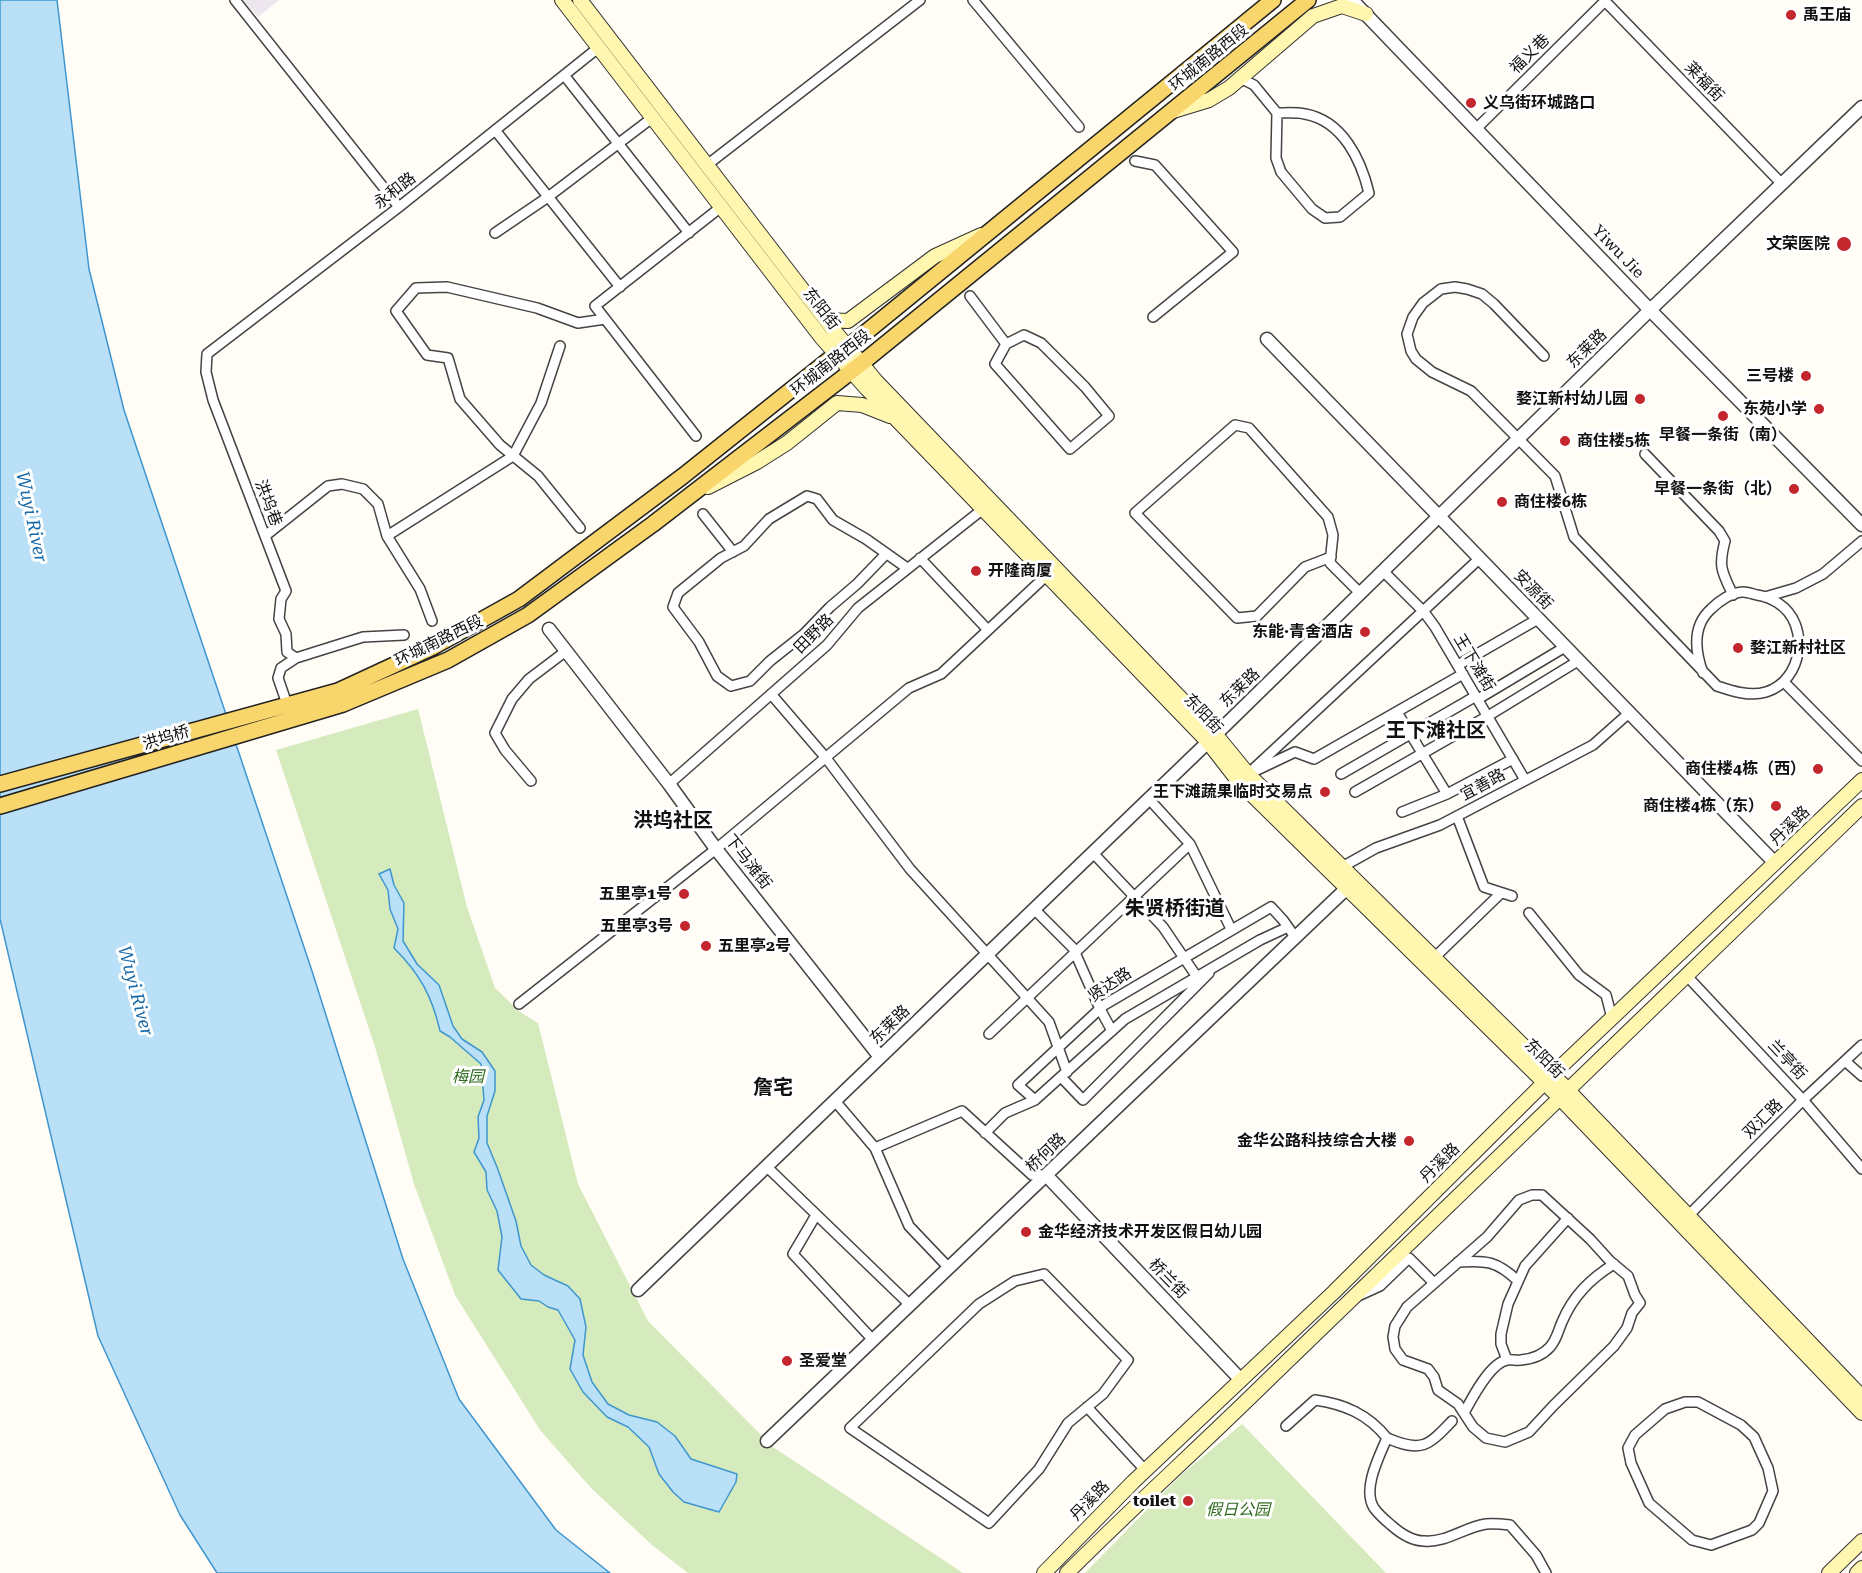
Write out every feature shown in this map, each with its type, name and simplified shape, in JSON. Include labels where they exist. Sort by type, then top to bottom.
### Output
[{"type":"main road","name":"东阳街","points":[[562,0],[821,337],[842,351],[857,367],[896,419],[1047,575],[1434,958],[1862,1413]]},
{"type":"main road","name":"东阳街","points":[[580,0],[826,320],[842,351]]},
{"type":"main road","name":"环城南路西段","points":[[341,698],[519,598],[683,476],[842,351],[1273,0]]},
{"type":"main road","name":"环城南路西段","points":[[341,698],[448,660],[528,615],[857,367],[1308,0]]},
{"type":"main road","points":[[1171,112],[1209,99],[1233,85],[1313,16],[1342,6],[1366,15]]},
{"type":"main road","points":[[826,320],[848,321],[934,256],[991,230]]},
{"type":"main road","name":"东阳街","points":[[857,367],[876,381],[1212,739],[1239,782],[1347,888],[1549,1079]]},
{"type":"main road","points":[[690,495],[757,462],[787,443],[837,403],[862,405],[896,419]]},
{"type":"main road","name":"洪坞桥","points":[[0,784],[287,705],[341,698]]},
{"type":"main road","name":"洪坞桥","points":[[0,806],[341,698]]},
{"type":"main road","name":"丹溪路","points":[[1044,1573],[1145,1470],[1334,1292],[1549,1079],[1862,780]]},
{"type":"main road","points":[[1067,1573],[1862,806]]},
{"type":"main road","name":"东阳街","points":[[1562,1093],[1688,1216],[1862,1397]]},
{"type":"main road","points":[[1829,1573],[1862,1541]]},
{"type":"main road","points":[[1857,1573],[1862,1568]]},
{"type":"street","points":[[235,0],[399,207]]},
{"type":"street","points":[[707,165],[920,0]]},
{"type":"street","points":[[973,0],[1079,127]]},
{"type":"street","name":"Yiwu Jie","points":[[1352,0],[1650,310],[1862,525]]},
{"type":"street","name":"福义巷","points":[[1476,129],[1605,1]]},
{"type":"street","name":"莱福街","points":[[1605,1],[1782,184]]},
{"type":"street","name":"永和路","points":[[207,354],[399,207],[598,48]]},
{"type":"street","points":[[564,75],[689,233]]},
{"type":"street","points":[[1233,85],[1244,80],[1254,85],[1277,113],[1276,158],[1281,172],[1312,209],[1325,218],[1340,217],[1369,193],[1364,172],[1355,154],[1335,129],[1323,120],[1307,114],[1277,113]]},
{"type":"street","name":"东莱路","points":[[638,1290],[1212,739],[1650,310],[1862,107]]},
{"type":"street","points":[[495,233],[548,197],[652,118]]},
{"type":"street","points":[[495,130],[620,287]]},
{"type":"street","points":[[1135,161],[1155,165],[1233,252],[1153,317]]},
{"type":"street","points":[[696,436],[595,306],[721,207]]},
{"type":"street","points":[[580,528],[538,476],[500,446],[460,399],[448,358],[427,355],[396,311],[416,288],[447,287],[537,308],[578,323],[604,319]]},
{"type":"street","points":[[1544,356],[1482,294],[1455,287],[1441,289],[1423,303],[1413,317],[1407,334],[1411,351],[1423,366],[1471,392],[1555,476],[1574,537],[1716,686],[1741,694],[1764,693],[1782,685],[1794,670],[1799,652],[1798,633],[1792,617],[1780,603],[1743,592],[1714,606],[1702,617],[1698,633],[1696,649],[1704,673]]},
{"type":"street","points":[[970,296],[1006,344]]},
{"type":"street","points":[[1024,335],[1041,343],[1085,387],[1109,416],[1070,449],[995,364],[1006,344],[1024,335]]},
{"type":"street","name":"安源街","points":[[1268,339],[1775,862]]},
{"type":"street","points":[[387,536],[513,456],[542,403],[560,346]]},
{"type":"street","name":"洪坞巷","points":[[207,354],[206,372],[213,400],[286,591],[281,600],[279,619],[286,634],[287,652],[296,658]]},
{"type":"street","points":[[1331,557],[1305,567],[1257,616],[1237,618],[1135,513],[1235,425],[1249,428],[1328,517],[1333,535],[1331,557],[1330,563],[1360,593]]},
{"type":"street","points":[[1645,454],[1719,531],[1725,541],[1721,572],[1733,595]]},
{"type":"street","points":[[265,536],[328,486],[342,484],[363,489],[378,504],[387,536],[420,589],[432,621]]},
{"type":"street","points":[[886,554],[804,634],[770,661],[750,681],[731,686],[717,676],[699,642],[673,607],[678,593],[721,558],[744,546],[769,519],[807,496],[817,499],[834,520],[866,539],[907,568]]},
{"type":"street","name":"田野路","points":[[669,784],[827,645],[858,608],[983,508]]},
{"type":"street","points":[[703,514],[733,552]]},
{"type":"street","points":[[1765,597],[1796,588],[1823,574],[1862,541]]},
{"type":"street","points":[[920,558],[988,630]]},
{"type":"street","points":[[1248,774],[1479,559]]},
{"type":"street","name":"王下滩街","points":[[1383,571],[1424,612],[1435,627],[1525,780]]},
{"type":"street","points":[[519,1004],[717,849],[909,688],[941,674],[1047,575]]},
{"type":"street","points":[[1248,774],[1296,752],[1314,759],[1397,712],[1538,619]]},
{"type":"street","name":"下马滩街","points":[[549,629],[880,1057]]},
{"type":"street","points":[[287,705],[278,678],[281,668],[296,658],[363,637],[404,635]]},
{"type":"street","points":[[1341,774],[1565,647]]},
{"type":"street","points":[[531,781],[505,750],[495,733],[512,699],[530,679],[566,651]]},
{"type":"street","points":[[1355,792],[1488,716],[1578,661]]},
{"type":"street","points":[[1784,682],[1862,761]]},
{"type":"street","points":[[771,694],[826,758],[910,869],[1049,1022],[1064,1074],[1083,1100],[1218,965]]},
{"type":"street","points":[[1397,712],[1448,794]]},
{"type":"street","name":"宜善路","points":[[1342,867],[1376,848],[1440,825],[1593,745],[1629,713]]},
{"type":"street","points":[[1402,813],[1448,794],[1513,759]]},
{"type":"street","points":[[1149,799],[1190,844],[1231,929]]},
{"type":"street","points":[[1457,816],[1484,887],[1512,896]]},
{"type":"street","points":[[989,1034],[1190,844]]},
{"type":"street","points":[[1093,853],[1163,927],[1197,977]]},
{"type":"street","name":"桥何路","points":[[767,1442],[1046,1175],[1291,932],[1347,888]]},
{"type":"street","points":[[1434,958],[1501,892]]},
{"type":"street","name":"贤达路","points":[[1035,1101],[1018,1085],[1100,1009],[1271,907],[1291,932]]},
{"type":"street","points":[[1034,909],[1073,948],[1112,1031]]},
{"type":"street","points":[[1529,912],[1579,975],[1606,995],[1612,1018]]},
{"type":"street","points":[[985,1132],[1005,1113],[1035,1101],[1125,1018],[1218,965],[1291,932]]},
{"type":"street","name":"兰亭街","points":[[1686,975],[1803,1100],[1862,1169]]},
{"type":"street","name":"双汇路","points":[[1688,1216],[1803,1100],[1862,1045]]},
{"type":"street","points":[[1845,1061],[1862,1076]]},
{"type":"street","points":[[835,1101],[875,1148],[909,1226],[949,1268]]},
{"type":"street","points":[[875,1148],[962,1111],[1032,1175],[1046,1175]]},
{"type":"street","points":[[766,1166],[910,1305]]},
{"type":"street","name":"桥兰街","points":[[1046,1175],[1241,1380]]},
{"type":"street","points":[[1532,1195],[1542,1195],[1568,1218],[1628,1276],[1640,1303],[1632,1313],[1627,1328],[1614,1346],[1529,1432],[1505,1442],[1486,1438],[1473,1426],[1458,1404],[1438,1390],[1434,1377],[1428,1369],[1403,1360],[1395,1349],[1395,1326],[1407,1307],[1487,1237],[1519,1200],[1532,1195]]},
{"type":"street","points":[[816,1215],[793,1254],[873,1340]]},
{"type":"street","points":[[1507,1360],[1501,1344],[1501,1334],[1508,1304],[1525,1266],[1568,1218]]},
{"type":"street","points":[[1352,1299],[1380,1286],[1409,1258],[1434,1283]]},
{"type":"street","points":[[1457,1262],[1484,1261],[1499,1265],[1518,1281]]},
{"type":"street","points":[[1464,1413],[1478,1388],[1496,1366],[1507,1360],[1520,1360],[1541,1355],[1550,1348],[1557,1338],[1574,1298],[1587,1283],[1614,1264]]},
{"type":"street","points":[[1044,1274],[1128,1360],[1103,1394],[1087,1407],[1068,1423],[1039,1469],[989,1523],[850,1428],[979,1304],[1015,1281],[1044,1274]]},
{"type":"street","points":[[1286,1426],[1315,1400],[1334,1403],[1358,1412],[1388,1438],[1406,1445],[1426,1445],[1452,1421]]},
{"type":"street","points":[[1685,1402],[1698,1402],[1741,1425],[1754,1437],[1768,1468],[1773,1491],[1759,1523],[1752,1530],[1711,1545],[1692,1540],[1649,1503],[1631,1463],[1628,1448],[1635,1435],[1665,1409],[1685,1402]]},
{"type":"street","points":[[1087,1407],[1145,1470]]},
{"type":"street","points":[[1388,1438],[1374,1469],[1370,1492],[1373,1507],[1398,1531],[1423,1541],[1442,1539],[1487,1524],[1510,1525],[1536,1555],[1546,1573]]},
{"type":"shaded area","points":[[243,0],[279,0],[258,17]]},
{"type":"green space","name":"梅园","points":[[418,709],[467,907],[495,988],[520,1012],[538,1023],[578,1184],[648,1321],[773,1447],[963,1573],[688,1573],[652,1545],[591,1488],[540,1430],[455,1295],[414,1184],[375,1047],[276,750]]},
{"type":"green space","name":"假日公园","points":[[1242,1424],[1386,1573],[1085,1573],[1180,1476]]},
{"type":"water","name":"Wuyi River","points":[[0,0],[57,0],[89,269],[124,410],[312,971],[403,1259],[459,1399],[556,1530],[610,1573],[217,1573],[180,1515],[98,1336],[0,919]]},
{"type":"water","points":[[390,869],[394,885],[404,903],[403,941],[417,964],[439,985],[453,1026],[462,1039],[482,1052],[495,1071],[495,1091],[487,1116],[487,1143],[516,1221],[521,1246],[531,1265],[544,1275],[568,1286],[580,1299],[586,1327],[583,1355],[592,1382],[608,1404],[629,1415],[657,1422],[675,1436],[691,1459],[737,1474],[736,1482],[719,1512],[684,1502],[673,1492],[659,1474],[649,1447],[628,1427],[607,1417],[583,1392],[570,1369],[575,1340],[558,1310],[539,1301],[521,1299],[498,1270],[502,1237],[497,1211],[487,1190],[486,1172],[474,1152],[479,1138],[478,1117],[484,1100],[481,1064],[440,1031],[424,986],[394,948],[398,929],[390,909],[388,890],[379,874]]},
{"type":"place","name":"禹王庙","points":[[1791,15]]},
{"type":"place","name":"义乌街环城路口","points":[[1471,103]]},
{"type":"place","name":"文荣医院","points":[[1844,244]]},
{"type":"place","name":"三号楼","points":[[1806,376]]},
{"type":"place","name":"婺江新村幼儿园","points":[[1640,399]]},
{"type":"place","name":"东苑小学","points":[[1819,409]]},
{"type":"place","name":"早餐一条街（南）","points":[[1723,416]]},
{"type":"place","name":"商住楼5栋","points":[[1565,441]]},
{"type":"place","name":"早餐一条街（北）","points":[[1794,489]]},
{"type":"place","name":"商住楼6栋","points":[[1502,502]]},
{"type":"place","name":"开隆商厦","points":[[976,571]]},
{"type":"place","name":"东能·青舍酒店","points":[[1365,632]]},
{"type":"place","name":"婺江新村社区","points":[[1738,648]]},
{"type":"place","name":"商住楼4栋（西）","points":[[1818,769]]},
{"type":"place","name":"王下滩蔬果临时交易点","points":[[1325,792]]},
{"type":"place","name":"商住楼4栋（东）","points":[[1776,806]]},
{"type":"place","name":"五里亭1号","points":[[684,894]]},
{"type":"place","name":"五里亭3号","points":[[685,926]]},
{"type":"place","name":"五里亭2号","points":[[706,946]]},
{"type":"place","name":"金华公路科技综合大楼","points":[[1409,1141]]},
{"type":"place","name":"金华经济技术开发区假日幼儿园","points":[[1026,1232]]},
{"type":"place","name":"圣爱堂","points":[[787,1361]]},
{"type":"place","name":"toilet","points":[[1188,1501]]},
{"type":"district","name":"王下滩社区","points":[[1436,731]]},
{"type":"district","name":"洪坞社区","points":[[673,821]]},
{"type":"district","name":"朱贤桥街道","points":[[1175,909]]},
{"type":"district","name":"詹宅","points":[[773,1088]]}]
